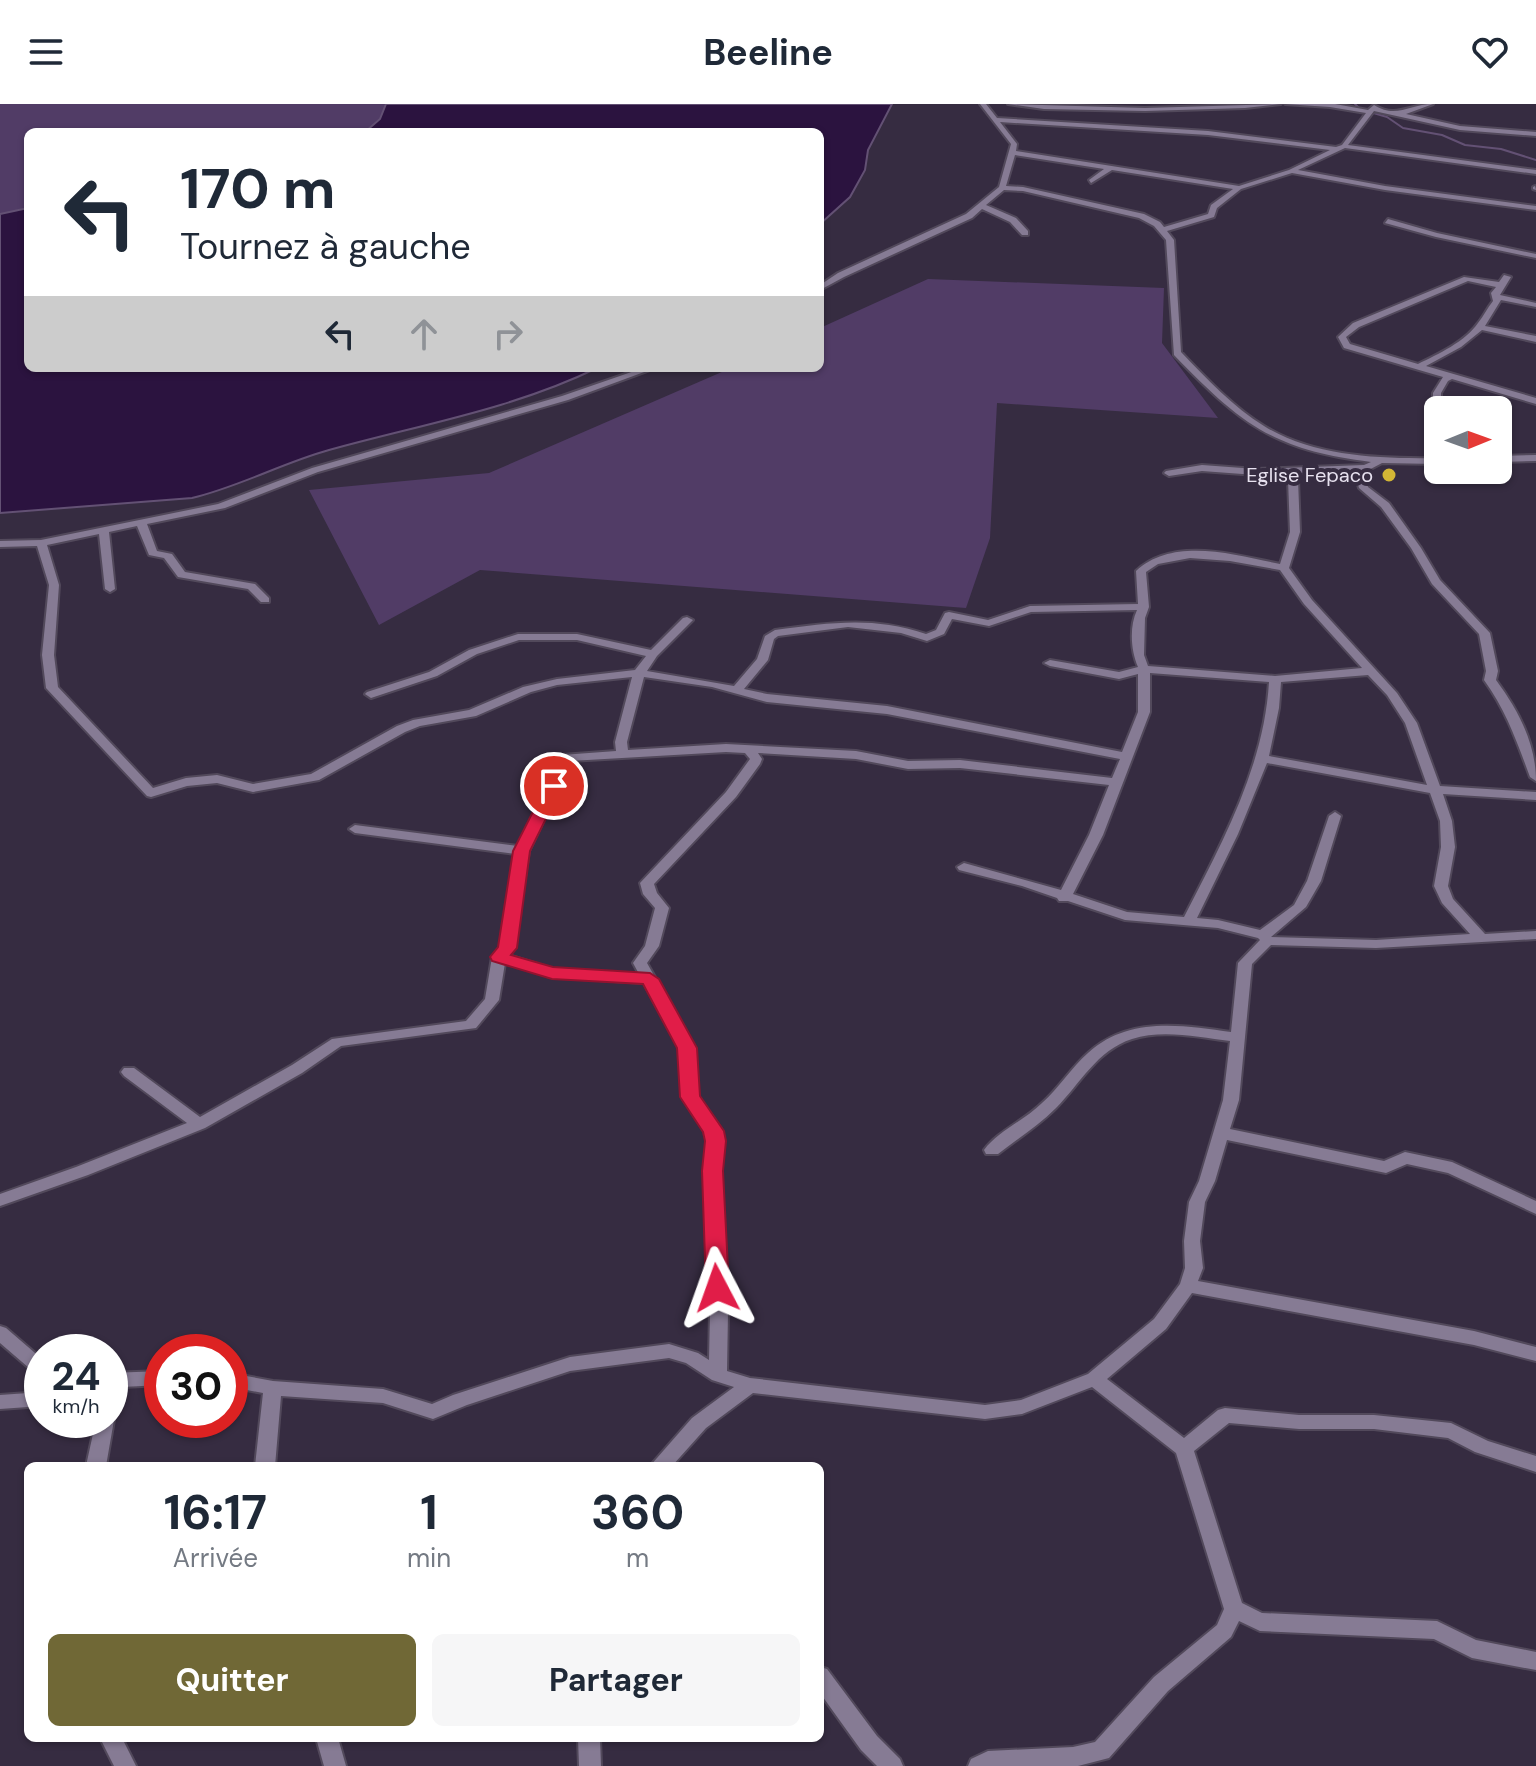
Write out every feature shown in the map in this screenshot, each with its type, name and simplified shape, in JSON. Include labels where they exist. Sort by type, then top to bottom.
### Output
[{"type":"street","points":[[983,104],[1014,144],[1014,153],[1001,180],[1002,188]]},
{"type":"street","points":[[1011,104],[1075,109],[1193,109],[1278,104]]},
{"type":"street","points":[[1288,104],[1373,109],[1460,128],[1536,134]]},
{"type":"street","points":[[1400,114],[1430,104]]},
{"type":"street","points":[[1344,146],[1373,109]]},
{"type":"street","points":[[994,120],[1184,131],[1335,149]]},
{"type":"street","points":[[1163,230],[1211,215],[1214,207],[1239,188],[1291,171],[1344,146],[1536,172]]},
{"type":"street","points":[[1014,153],[1239,188]]},
{"type":"street","points":[[1091,181],[1112,167]]},
{"type":"street","points":[[1291,171],[1385,188],[1536,208]]},
{"type":"street","points":[[824,286],[969,216],[1002,188],[1023,189],[1128,213],[1150,220],[1170,240],[1177,353],[1245,417],[1266,432],[1310,447],[1378,462],[1424,461]]},
{"type":"street","points":[[981,206],[1013,220],[1025,233]]},
{"type":"street","points":[[1388,221],[1436,235],[1536,256]]},
{"type":"street","points":[[1418,367],[1445,353],[1480,327],[1486,312],[1497,301],[1503,281],[1467,279],[1356,325],[1343,334],[1347,346],[1451,377],[1536,401]]},
{"type":"street","points":[[1496,297],[1536,305]]},
{"type":"street","points":[[1480,327],[1536,339]]},
{"type":"street","points":[[0,544],[41,543],[142,525],[221,506],[315,470],[565,398],[640,372]]},
{"type":"street","points":[[1437,396],[1445,379],[1451,377]]},
{"type":"street","points":[[1512,459],[1536,458]]},
{"type":"street","points":[[1378,462],[1358,472],[1364,488],[1385,505],[1436,582],[1484,633],[1492,671],[1490,680],[1506,702],[1519,729],[1536,777]]},
{"type":"street","points":[[1169,473],[1187,468],[1215,467],[1253,472],[1364,468]]},
{"type":"street","points":[[1284,568],[1295,532],[1293,479],[1299,469]]},
{"type":"street","points":[[142,525],[153,553],[168,556],[182,575],[251,586],[265,600]]},
{"type":"street","points":[[104,531],[110,589]]},
{"type":"street","points":[[41,543],[54,585],[48,655],[52,688],[151,793],[186,782],[217,779],[253,788],[315,777],[417,723],[472,713],[527,689],[557,682],[639,673],[693,680],[767,698],[887,710],[1125,756]]},
{"type":"street","points":[[1064,898],[1096,835],[1144,712],[1144,669],[1138,655],[1139,618],[1144,607],[1141,571],[1165,556],[1212,557],[1284,568],[1308,602],[1391,693],[1411,723],[1446,821],[1448,847],[1441,886],[1447,900],[1480,937]]},
{"type":"street","points":[[737,690],[762,660],[769,638],[775,633],[848,624],[902,630],[927,638],[940,632],[949,615],[989,623],[1030,609],[1144,607]]},
{"type":"street","points":[[622,754],[621,742],[639,673],[687,620]]},
{"type":"street","points":[[371,694],[433,674],[473,652],[518,637],[577,637],[653,654]]},
{"type":"street","points":[[1050,663],[1119,676],[1144,669],[1275,679],[1371,671]]},
{"type":"street","points":[[1189,920],[1232,835],[1262,758],[1276,694],[1275,679]]},
{"type":"street","points":[[0,1200],[199,1124],[297,1069],[337,1042],[471,1025],[492,1000],[499,957],[507,948],[522,851],[554,786],[560,762],[566,758],[726,748],[856,755],[908,765],[960,764],[1116,782]]},
{"type":"street","points":[[718,1375],[719,1312],[712,1171],[716,1141],[714,1131],[690,1097],[687,1048],[640,963],[652,946],[662,908],[650,894],[647,883],[732,794],[741,777],[750,772],[756,759],[750,751]]},
{"type":"street","points":[[1262,758],[1436,790],[1536,796]]},
{"type":"street","points":[[248,1383],[383,1396],[433,1412],[570,1364],[669,1351],[692,1358],[718,1375],[750,1385],[985,1412],[1022,1407],[1094,1379],[1160,1324],[1188,1286],[1194,1268],[1192,1241],[1197,1202],[1231,1100],[1245,963],[1265,938],[1299,907],[1314,881],[1335,816]]},
{"type":"street","points":[[355,829],[522,851]]},
{"type":"street","points":[[964,867],[1027,883],[1064,898],[1125,916],[1189,920],[1265,938],[1376,944],[1536,935]]},
{"type":"street","points":[[499,957],[552,973],[650,979]]},
{"type":"street","points":[[992,1150],[1049,1107],[1093,1057],[1115,1040],[1135,1034],[1161,1032],[1236,1037]]},
{"type":"street","points":[[129,1072],[199,1124]]},
{"type":"street","points":[[1221,1133],[1386,1167],[1405,1158],[1452,1168],[1536,1208]]},
{"type":"street","points":[[1188,1286],[1474,1338],[1536,1354]]},
{"type":"street","points":[[0,1333],[24,1354]]},
{"type":"street","points":[[979,1766],[988,1761],[1073,1757],[1101,1751],[1161,1684],[1224,1631],[1234,1609],[1184,1449],[1094,1379]]},
{"type":"street","points":[[664,1462],[699,1423],[750,1385]]},
{"type":"street","points":[[265,1462],[273,1388]]},
{"type":"street","points":[[0,1402],[24,1400]]},
{"type":"street","points":[[1184,1449],[1225,1415],[1299,1422],[1374,1422],[1451,1431],[1482,1447],[1536,1464]]},
{"type":"street","points":[[97,1462],[101,1438]]},
{"type":"street","points":[[1234,1609],[1260,1622],[1437,1630],[1472,1649],[1536,1661]]},
{"type":"street","points":[[824,1681],[869,1743],[892,1766]]},
{"type":"street","points":[[113,1742],[125,1766]]},
{"type":"street","points":[[328,1742],[335,1766]]},
{"type":"street","points":[[589,1742],[590,1766]]},
{"type":"shaded area","points":[[0,104],[386,104],[380,119],[370,128],[24,128],[24,209],[0,214]]},
{"type":"shaded area","points":[[386,104],[892,104],[868,150],[865,170],[850,197],[824,220],[824,128],[370,128],[380,119]]},
{"type":"shaded area","points":[[24,209],[24,372],[588,372],[532,395],[329,450],[192,498],[0,513],[0,214]]},
{"type":"shaded area","points":[[928,279],[1164,288],[1162,343],[1218,418],[997,403],[990,538],[966,608],[480,570],[379,625],[309,490],[489,473],[722,372],[824,372],[824,326]]},
{"type":"waterway","points":[[1355,104],[1360,109],[1387,117],[1403,128],[1442,135],[1465,145],[1501,149],[1536,160]]},
{"type":"place","name":"Eglise Fepaco","points":[[1389,475]]},
{"type":"route","points":[[554,786],[522,851],[507,948],[499,957],[552,973],[650,979],[687,1048],[690,1097],[714,1131],[716,1141],[712,1171],[717,1288]]}]
